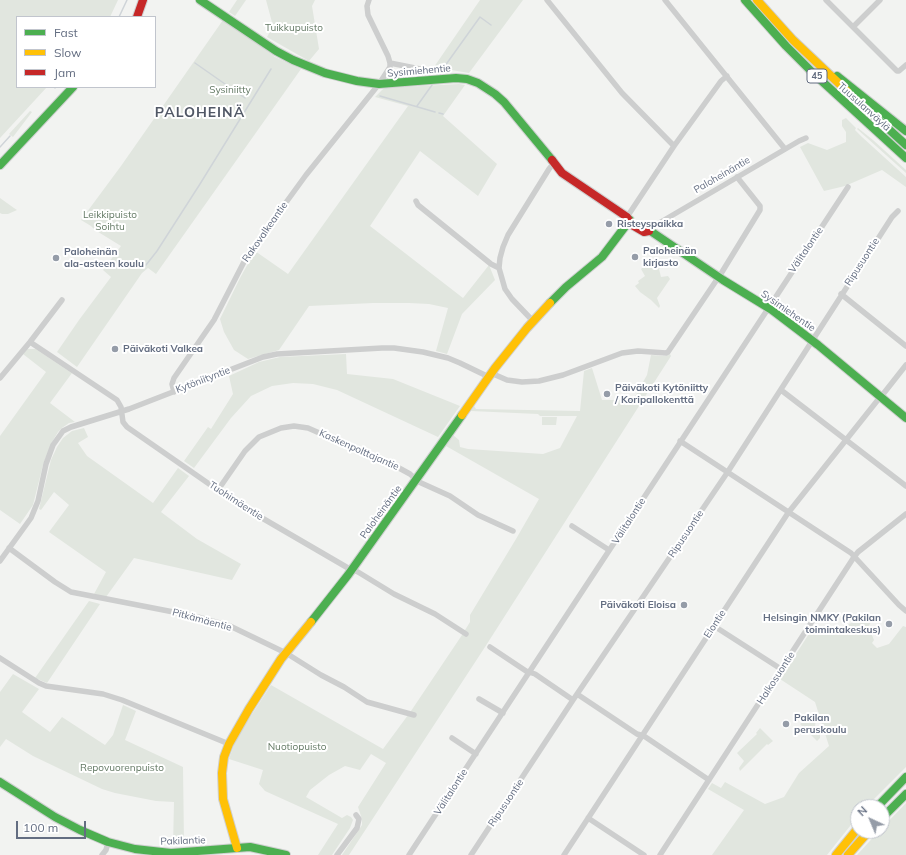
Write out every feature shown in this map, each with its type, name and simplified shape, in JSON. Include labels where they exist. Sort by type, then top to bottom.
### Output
[{"type":"main road","points":[[137,16],[143,0]]},
{"type":"main road","name":"Sysimiehentie","points":[[200,0],[276,51],[309,67],[342,78],[379,84],[456,78],[467,79],[478,83],[504,102],[553,164],[565,176],[628,218],[644,226],[649,231],[718,277],[768,307],[861,379],[878,400],[906,418]]},
{"type":"main road","name":"Tuusulanväylä","points":[[745,0],[786,46],[813,73],[906,158]]},
{"type":"main road","name":"Tuusulanväylä","points":[[757,0],[793,40],[906,146]]},
{"type":"main road","points":[[820,66],[842,79],[906,132]]},
{"type":"main road","points":[[0,165],[72,88]]},
{"type":"main road","points":[[894,147],[894,155],[906,166]]},
{"type":"main road","name":"Paloheinäntie","points":[[237,848],[223,799],[223,765],[229,744],[286,653],[352,569],[490,375],[533,321],[559,294],[602,257],[628,218]]},
{"type":"main road","points":[[885,799],[906,777]]},
{"type":"main road","name":"Pakilantie","points":[[0,782],[55,817],[80,830],[108,842],[135,849],[149,852],[182,854],[250,847],[286,855]]},
{"type":"main road","points":[[890,810],[906,794]]},
{"type":"main road","points":[[836,855],[850,838]]},
{"type":"main road","points":[[848,855],[862,839]]},
{"type":"street","points":[[370,0],[367,6],[369,19],[388,56],[390,63],[431,70]]},
{"type":"street","points":[[547,0],[622,93],[674,146]]},
{"type":"street","points":[[665,0],[785,149]]},
{"type":"street","points":[[826,0],[897,71],[906,65]]},
{"type":"street","points":[[853,27],[880,0]]},
{"type":"street","name":"Rakovalkeantie","points":[[174,392],[172,384],[174,378],[214,320],[247,256],[306,175],[379,84],[390,63]]},
{"type":"street","points":[[628,218],[674,146],[721,81],[727,76]]},
{"type":"street","name":"Paloheinäntie","points":[[649,231],[654,226],[806,138]]},
{"type":"street","points":[[533,321],[508,294],[505,289],[500,268],[503,247],[508,235],[553,164]]},
{"type":"street","points":[[718,277],[760,210],[760,206],[737,177]]},
{"type":"street","name":"Välitalontie","points":[[410,855],[848,186]]},
{"type":"street","points":[[416,201],[418,205],[491,264],[500,268]]},
{"type":"street","name":"Ripusuontie","points":[[471,855],[577,694],[727,473],[841,294],[892,217],[898,211]]},
{"type":"street","name":"Kytöniityntie","points":[[0,561],[31,518],[35,510],[48,457],[53,445],[63,431],[71,427],[121,412],[270,355],[382,348],[401,349],[433,354],[490,375],[507,380],[522,382],[538,381],[562,375],[622,353],[645,351],[666,353],[670,350],[718,277]]},
{"type":"street","points":[[841,294],[906,346]]},
{"type":"street","points":[[0,378],[62,300]]},
{"type":"street","name":"Tuohimäentie","points":[[30,342],[117,400],[123,422],[127,427],[218,490],[259,517],[358,572],[394,594],[430,611],[466,634]]},
{"type":"street","name":"Elontie","points":[[564,855],[788,513],[906,365]]},
{"type":"street","points":[[781,390],[906,486]]},
{"type":"street","name":"Kaskenpolttajantie","points":[[218,490],[245,451],[254,441],[274,430],[294,426],[317,431],[399,468],[419,482],[450,496],[478,515],[513,531]]},
{"type":"street","points":[[680,441],[851,553],[906,611]]},
{"type":"street","name":"Halkosuontie","points":[[660,855],[854,557],[858,552],[906,514]]},
{"type":"street","points":[[572,526],[609,550]]},
{"type":"street","name":"Pitkämäentie","points":[[9,548],[71,592],[209,620],[230,626],[286,653],[321,676],[344,687],[367,702],[414,715]]},
{"type":"street","points":[[714,626],[782,669]]},
{"type":"street","points":[[490,647],[535,674],[573,700]]},
{"type":"street","points":[[0,658],[46,686],[103,694],[122,700],[229,744]]},
{"type":"street","points":[[577,694],[641,736],[644,736],[709,780]]},
{"type":"street","points":[[479,698],[503,713]]},
{"type":"street","points":[[452,738],[476,754]]},
{"type":"street","points":[[337,855],[357,828],[359,820],[356,815]]},
{"type":"street","points":[[588,818],[644,855]]},
{"type":"street","points":[[102,855],[106,850],[108,842]]},
{"type":"green space","points":[[0,0],[118,0],[110,16],[16,16],[16,88],[46,88],[0,138]]},
{"type":"green space","name":"Tuikkupuisto","points":[[237,0],[246,0],[235,16],[229,12]]},
{"type":"green space","name":"Tuikkupuisto","points":[[266,0],[315,0],[312,6],[319,49],[309,61],[267,37],[273,26]]},
{"type":"green space","points":[[480,0],[523,0],[469,73],[434,67]]},
{"type":"green space","name":"Sysiniitty","points":[[223,20],[275,57],[301,69],[156,274],[148,268],[142,273],[77,367],[57,352],[111,277],[103,270],[121,246],[81,220],[121,166]]},
{"type":"green space","points":[[459,84],[465,85],[443,116],[497,164],[478,196],[420,151],[370,226],[463,298],[489,265],[495,280],[462,314],[447,354],[436,351],[448,308],[429,304],[409,303],[309,306],[279,350],[248,359],[234,350],[224,332],[220,319],[255,251],[288,274],[408,106],[375,97],[385,88]]},
{"type":"green space","points":[[30,111],[32,112],[13,137],[9,134]]},
{"type":"green space","points":[[846,118],[856,128],[855,130],[862,137],[906,177],[906,187],[882,170],[845,186],[824,191],[800,147],[808,143],[827,150],[846,142],[846,132],[842,126],[842,120]]},
{"type":"green space","points":[[858,128],[906,170],[906,173],[857,129]]},
{"type":"green space","points":[[0,198],[17,210],[8,214],[0,213]]},
{"type":"green space","points":[[654,259],[664,264],[659,269],[661,277],[668,276],[670,279],[657,298],[660,306],[659,308],[635,286],[639,283],[638,281],[645,276],[641,269]]},
{"type":"green space","points":[[27,349],[36,349],[72,373],[50,403],[75,422],[69,423],[62,428],[52,442],[43,465],[33,505],[20,524],[0,510],[0,436],[46,372],[23,354]]},
{"type":"green space","points":[[346,354],[347,374],[393,379],[460,406],[438,437],[337,390],[313,384],[293,383],[272,386],[251,396],[231,418],[194,468],[184,461],[208,427],[211,429],[233,394],[229,376],[259,362],[280,357]]},
{"type":"green space","name":"Nuotiopuisto","points":[[670,354],[671,356],[485,647],[349,855],[342,855],[362,825],[362,819],[358,807],[386,763],[371,754],[360,770],[345,766],[329,775],[310,790],[306,797],[342,818],[347,815],[353,820],[350,828],[332,855],[318,855],[338,824],[265,791],[259,784],[263,770],[229,759],[236,739],[271,685],[383,749],[411,711],[462,635],[470,622],[470,615],[539,499],[446,446],[453,435],[459,440],[460,447],[468,449],[543,454],[560,448],[577,416],[540,416],[538,414],[471,411],[474,406],[476,409],[580,411],[584,371],[592,368],[602,400],[633,400],[647,375],[651,355],[665,356]]},
{"type":"green space","points":[[542,417],[557,417],[556,425],[542,425]]},
{"type":"green space","points":[[84,428],[88,437],[78,443],[87,456],[153,503],[178,468],[189,476],[161,512],[197,539],[241,564],[232,580],[134,558],[106,597],[94,594],[106,572],[49,532],[69,505],[54,492],[41,510],[39,509],[51,460],[57,447],[63,438],[72,431]]},
{"type":"green space","points":[[89,601],[100,604],[47,683],[35,678]]},
{"type":"green space","points":[[862,613],[870,618],[871,622],[867,629],[871,633],[874,640],[872,643],[877,648],[889,644],[903,626],[906,627],[906,767],[874,799],[850,799],[850,826],[827,855],[712,855],[744,810],[708,789],[712,783],[721,788],[725,782],[765,804],[784,797],[799,773],[829,746],[815,702],[780,679],[814,626],[827,634],[834,629],[857,621]]},
{"type":"green space","name":"Repovuorenpuisto","points":[[13,674],[39,689],[22,712],[50,732],[62,717],[105,745],[113,735],[123,705],[136,711],[125,740],[183,767],[184,843],[173,846],[174,802],[156,801],[102,789],[33,756],[6,739],[0,747],[0,692]]},
{"type":"green space","points":[[813,712],[816,714],[815,727],[820,734],[820,738],[817,741],[800,724]]},
{"type":"green space","points":[[760,728],[773,741],[768,745],[767,744],[740,771],[739,768],[744,761],[737,753],[757,734],[756,733]]},
{"type":"green space","points":[[906,803],[906,855],[857,855],[872,839],[890,839],[890,820]]},
{"type":"waterway","points":[[119,16],[127,0]]},
{"type":"waterway","points":[[442,70],[480,17],[491,25]]},
{"type":"waterway","points":[[195,63],[245,98]]},
{"type":"waterway","points":[[146,265],[157,251],[200,184],[271,69]]},
{"type":"waterway","points":[[417,106],[432,85]]},
{"type":"waterway","points":[[380,96],[435,112]]},
{"type":"waterway","points":[[439,113],[443,114]]},
{"type":"waterway","points":[[0,147],[10,136]]},
{"type":"traffic: fast","points":[[200,0],[276,51],[293,60],[325,73],[357,81],[379,84],[456,78],[467,79],[478,83],[504,102],[552,160]]},
{"type":"traffic: fast","points":[[745,0],[786,46],[813,73],[906,158]]},
{"type":"traffic: fast","points":[[837,76],[906,131]]},
{"type":"traffic: fast","points":[[0,165],[72,88]]},
{"type":"traffic: fast","points":[[847,91],[906,145]]},
{"type":"traffic: fast","points":[[550,303],[566,287],[602,257],[630,220]]},
{"type":"traffic: fast","points":[[646,228],[723,280],[772,310],[818,345],[906,418]]},
{"type":"traffic: fast","points":[[311,622],[348,575],[462,415]]},
{"type":"traffic: fast","points":[[885,799],[906,777]]},
{"type":"traffic: fast","points":[[0,782],[55,817],[80,830],[108,842],[135,849],[171,853],[250,847],[286,855]]},
{"type":"traffic: fast","points":[[890,810],[906,794]]},
{"type":"traffic: slow","points":[[757,0],[793,40],[847,91]]},
{"type":"traffic: slow","points":[[462,415],[495,368],[527,328],[550,303]]},
{"type":"traffic: slow","points":[[237,848],[223,799],[222,773],[224,757],[229,744],[249,709],[281,659],[311,622]]},
{"type":"traffic: slow","points":[[836,855],[850,838]]},
{"type":"traffic: slow","points":[[848,855],[862,839]]},
{"type":"traffic: jam","points":[[137,16],[143,0]]},
{"type":"traffic: jam","points":[[552,160],[562,173],[627,217],[632,225],[644,232],[649,231]]},
{"type":"place","name":"Risteyspaikka","points":[[609,224]]},
{"type":"place","name":"Paloheinän kirjasto","points":[[635,257]]},
{"type":"place","name":"Paloheinän ala-asteen koulu","points":[[56,258]]},
{"type":"place","name":"Päiväkoti Valkea","points":[[115,349]]},
{"type":"place","name":"Päiväkoti Kytöniitty / Koripallokenttä","points":[[607,394]]},
{"type":"place","name":"Päiväkoti Eloisa","points":[[684,605]]},
{"type":"place","name":"Helsingin NMKY (Pakilan toimintakeskus)","points":[[889,624]]},
{"type":"place","name":"Pakilan peruskoulu","points":[[786,724]]},
{"type":"district","name":"PALOHEINÄ","points":[[200,113]]},
{"type":"park label","name":"Leikkipuisto Soihtu","points":[[110,220]]}]
